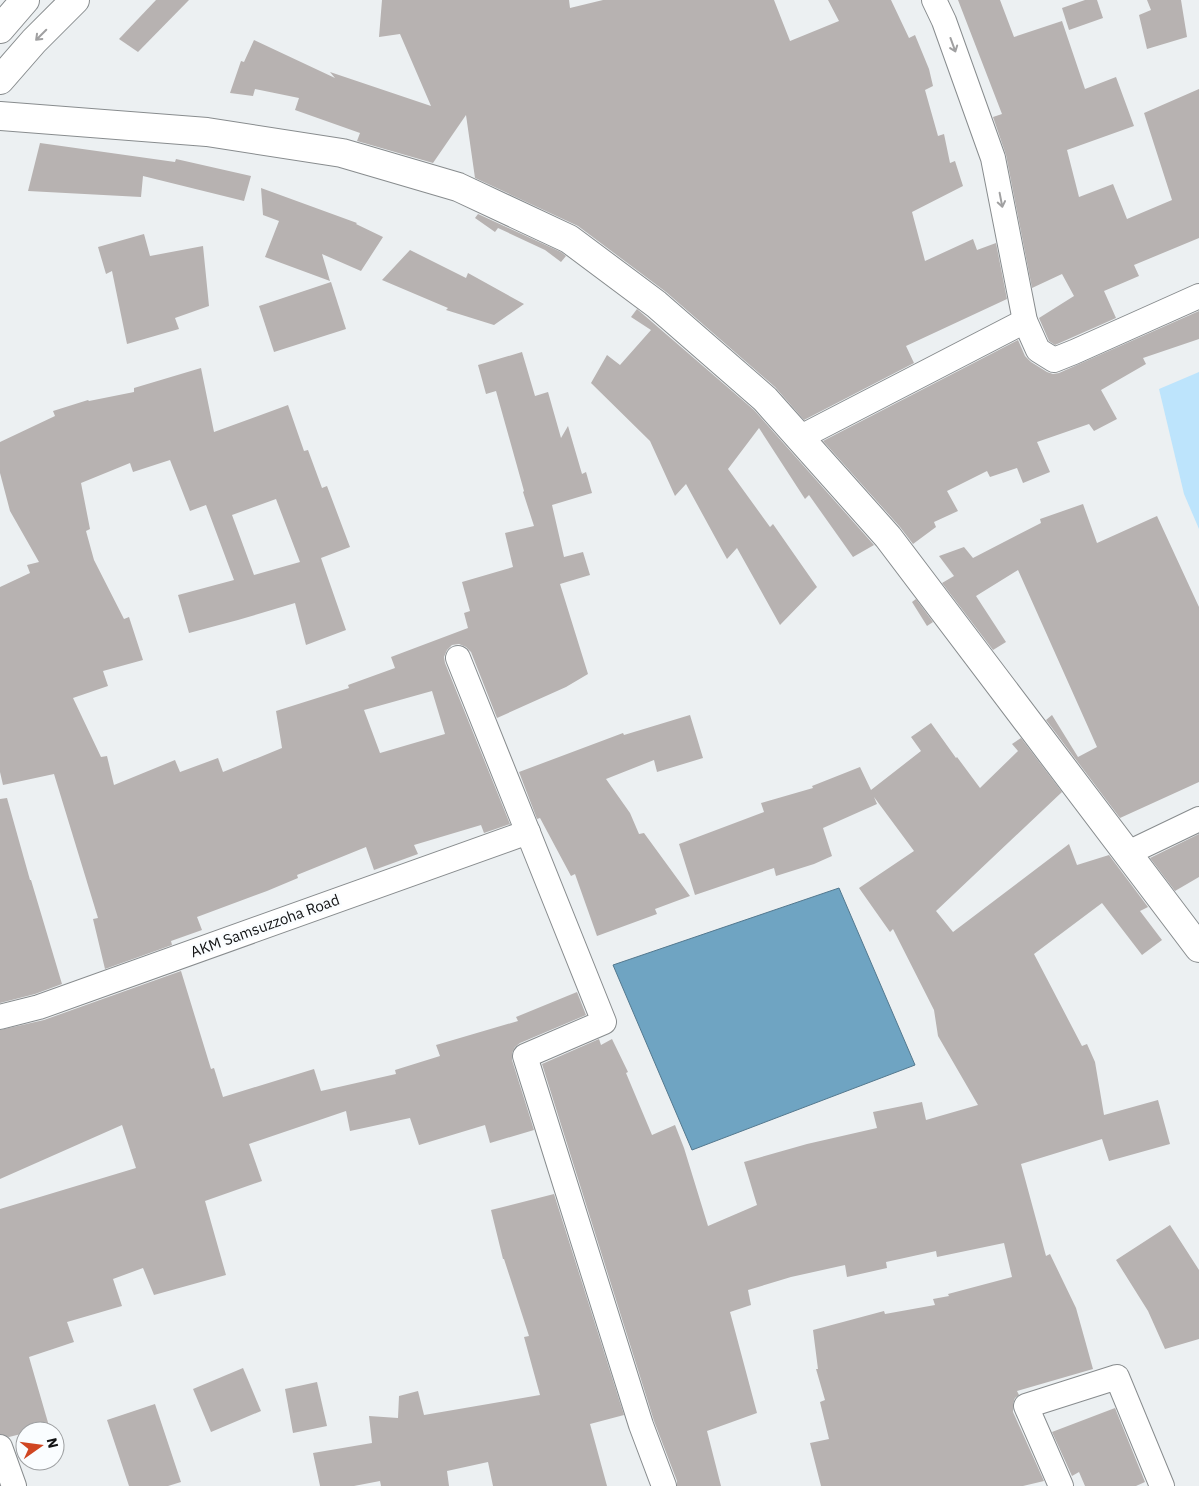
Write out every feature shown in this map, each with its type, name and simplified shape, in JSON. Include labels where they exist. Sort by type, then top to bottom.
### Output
[{"type":"main road","points":[[0,29],[25,0]]},
{"type":"main road","points":[[0,80],[75,0]]},
{"type":"main road","points":[[0,116],[207,132],[342,153],[458,188],[568,239],[656,304],[765,399],[888,538],[1199,948]]},
{"type":"street","points":[[934,0],[944,21],[993,158],[1025,321],[1038,350],[1054,360],[1199,296]]},
{"type":"street","points":[[799,438],[1025,321]]},
{"type":"street","points":[[458,658],[604,1022],[525,1056],[641,1425],[664,1486]]},
{"type":"street","points":[[1128,853],[1199,819]]},
{"type":"street","name":"AKM Samsuzzoha Road","points":[[0,1017],[39,1007],[528,832]]},
{"type":"street","points":[[1056,1485],[1026,1406],[1117,1377],[1162,1486]]},
{"type":"street","points":[[0,1447],[14,1486]]},
{"type":"shaded area","points":[[1199,372],[1199,529],[1184,494],[1159,389]]},
{"type":"shaded area","points":[[839,888],[915,1065],[692,1150],[613,965]]},
{"type":"building","points":[[156,0],[189,0],[138,52],[119,39]]},
{"type":"building","points":[[382,0],[569,0],[570,8],[603,0],[774,0],[790,41],[839,21],[828,0],[891,0],[909,38],[915,35],[929,69],[933,86],[925,90],[938,136],[944,134],[950,163],[955,161],[963,186],[912,212],[925,261],[973,239],[977,250],[996,243],[1007,299],[906,346],[914,363],[804,420],[775,387],[666,292],[578,226],[475,178],[466,115],[433,163],[357,141],[360,133],[295,110],[299,98],[255,89],[253,96],[230,93],[241,61],[244,62],[254,40],[335,78],[330,72],[431,106],[400,34],[379,37]]},
{"type":"building","points":[[958,0],[1000,0],[1014,37],[1062,21],[1085,89],[1116,77],[1134,126],[1067,150],[1079,197],[1113,184],[1127,219],[1172,200],[1144,113],[1199,89],[1199,238],[1134,265],[1139,276],[1104,291],[1116,318],[1055,345],[1049,341],[1039,318],[1074,296],[1062,274],[1032,288],[1006,155],[993,117],[1002,114]]},
{"type":"building","points":[[1085,0],[1097,0],[1103,18],[1069,30],[1062,8]]},
{"type":"building","points":[[1147,0],[1181,0],[1187,37],[1147,49],[1139,15],[1151,10]]},
{"type":"building","points":[[40,143],[175,162],[176,159],[251,176],[244,201],[143,176],[141,197],[28,191]]},
{"type":"building","points":[[261,188],[357,223],[383,237],[361,271],[322,254],[330,281],[265,257],[279,221],[263,215]]},
{"type":"building","points":[[478,214],[566,256],[561,262],[545,250],[498,228],[495,232],[475,218]]},
{"type":"building","points":[[144,234],[150,256],[203,246],[209,306],[175,318],[179,329],[127,344],[112,271],[106,274],[98,247]]},
{"type":"building","points":[[410,250],[466,278],[468,273],[524,304],[494,325],[446,310],[448,308],[382,280]]},
{"type":"building","points":[[331,282],[346,329],[274,352],[259,306]]},
{"type":"building","points":[[637,309],[754,410],[874,545],[853,557],[809,495],[805,499],[759,428],[728,469],[770,527],[773,524],[817,587],[780,625],[737,548],[727,559],[686,484],[675,496],[650,441],[591,383],[607,355],[620,365],[651,330],[631,317]]},
{"type":"building","points":[[1199,311],[1199,339],[1143,358],[1146,364],[1101,390],[1117,419],[1094,431],[1089,424],[1037,442],[1050,472],[1023,483],[1017,468],[990,477],[987,471],[947,491],[958,511],[934,522],[936,527],[913,544],[823,441],[1018,340],[1025,356],[1031,362],[1053,374]]},
{"type":"building","points":[[522,352],[535,396],[548,392],[561,438],[568,426],[582,474],[586,472],[592,493],[552,505],[564,557],[583,552],[590,575],[560,584],[588,674],[566,687],[497,718],[471,652],[459,644],[452,645],[444,657],[510,824],[484,833],[481,825],[414,845],[418,854],[374,870],[366,847],[297,875],[298,878],[267,891],[197,917],[202,930],[171,941],[172,945],[105,969],[93,919],[98,918],[54,774],[3,785],[0,772],[0,587],[30,573],[27,565],[39,562],[10,511],[0,473],[0,442],[55,416],[53,411],[88,400],[134,392],[134,388],[201,368],[214,432],[288,405],[304,451],[308,450],[322,488],[327,486],[350,547],[321,558],[346,630],[306,645],[295,603],[189,633],[178,595],[234,580],[206,505],[190,511],[170,460],[133,472],[130,463],[81,483],[90,529],[86,531],[94,560],[124,619],[129,617],[143,660],[103,671],[108,686],[73,698],[101,757],[107,756],[114,785],[175,760],[180,772],[218,758],[223,772],[282,748],[276,711],[349,688],[348,685],[395,668],[391,657],[468,628],[464,613],[470,611],[462,582],[513,567],[505,533],[534,526],[496,391],[486,394],[478,365]],"holes":[[[276,499],[300,562],[254,575],[232,515]],[[432,691],[445,734],[380,753],[364,710]]]},
{"type":"building","points":[[1083,504],[1097,543],[1157,516],[1199,607],[1199,782],[1120,818],[1046,720],[1052,715],[1078,757],[1097,747],[1018,570],[976,596],[1006,642],[993,650],[942,583],[954,576],[939,556],[964,547],[973,558],[1041,523],[1040,519]]},
{"type":"building","points":[[916,599],[933,622],[927,626],[912,602]]},
{"type":"building","points":[[690,715],[703,758],[657,772],[654,760],[606,779],[630,813],[639,834],[644,833],[690,896],[655,909],[657,914],[597,936],[575,874],[571,876],[540,818],[537,819],[519,772],[623,733],[624,735]]},
{"type":"building","points":[[931,723],[980,788],[1018,751],[1012,744],[1021,738],[1062,792],[936,911],[953,932],[1069,844],[1077,865],[1109,855],[1148,907],[1140,911],[1162,940],[1142,955],[1102,903],[1034,954],[1082,1046],[1087,1044],[1095,1062],[1104,1115],[1158,1100],[1170,1144],[1109,1161],[1102,1139],[1021,1164],[1046,1256],[1050,1254],[1076,1308],[1093,1369],[1017,1391],[1019,1395],[1015,1398],[1013,1412],[1044,1481],[1023,1486],[821,1486],[810,1443],[829,1439],[820,1402],[825,1400],[816,1369],[818,1369],[813,1330],[884,1311],[885,1314],[935,1305],[933,1299],[1012,1277],[1004,1243],[937,1257],[936,1251],[886,1262],[887,1268],[847,1277],[845,1265],[791,1277],[748,1290],[751,1305],[730,1312],[757,1413],[707,1431],[721,1486],[677,1486],[677,1481],[654,1421],[542,1064],[599,1039],[601,1045],[612,1039],[628,1072],[626,1073],[652,1135],[675,1125],[708,1226],[757,1205],[744,1162],[807,1144],[877,1128],[873,1112],[922,1102],[926,1120],[978,1105],[938,1036],[934,1010],[893,929],[890,932],[859,888],[914,851],[874,797],[877,804],[823,828],[832,856],[776,876],[774,868],[695,895],[679,844],[764,812],[761,803],[813,788],[812,786],[860,767],[871,790],[921,751],[911,737]]},
{"type":"building","points":[[7,798],[62,984],[35,994],[0,1003],[0,799]]},
{"type":"building","points":[[1199,834],[1199,877],[1175,891],[1150,858]]},
{"type":"building","points":[[181,971],[211,1069],[214,1068],[223,1097],[314,1069],[321,1091],[396,1074],[395,1070],[440,1056],[436,1045],[518,1021],[516,1017],[577,992],[586,1015],[520,1043],[512,1053],[512,1060],[534,1130],[490,1143],[485,1125],[419,1145],[410,1118],[350,1131],[346,1111],[249,1144],[262,1181],[205,1201],[226,1275],[154,1295],[143,1268],[113,1279],[122,1306],[67,1322],[74,1342],[29,1357],[48,1421],[15,1421],[15,1436],[9,1437],[0,1434],[0,1209],[136,1168],[122,1125],[0,1179],[0,1030],[44,1020]]},
{"type":"building","points":[[554,1194],[624,1415],[590,1424],[607,1486],[493,1486],[488,1462],[447,1471],[449,1486],[381,1486],[380,1481],[354,1486],[320,1486],[313,1453],[372,1443],[369,1416],[398,1418],[399,1396],[418,1391],[424,1415],[540,1395],[524,1337],[529,1336],[503,1259],[491,1210]]},
{"type":"building","points":[[1170,1225],[1199,1270],[1199,1339],[1165,1349],[1148,1311],[1116,1260]]},
{"type":"building","points":[[243,1368],[261,1411],[211,1432],[193,1389]]},
{"type":"building","points":[[317,1382],[327,1426],[293,1433],[285,1389]]},
{"type":"building","points":[[155,1404],[181,1482],[168,1486],[129,1486],[107,1420]]},
{"type":"building","points":[[1115,1408],[1145,1482],[1136,1486],[1085,1486],[1079,1472],[1072,1476],[1052,1432]]}]
